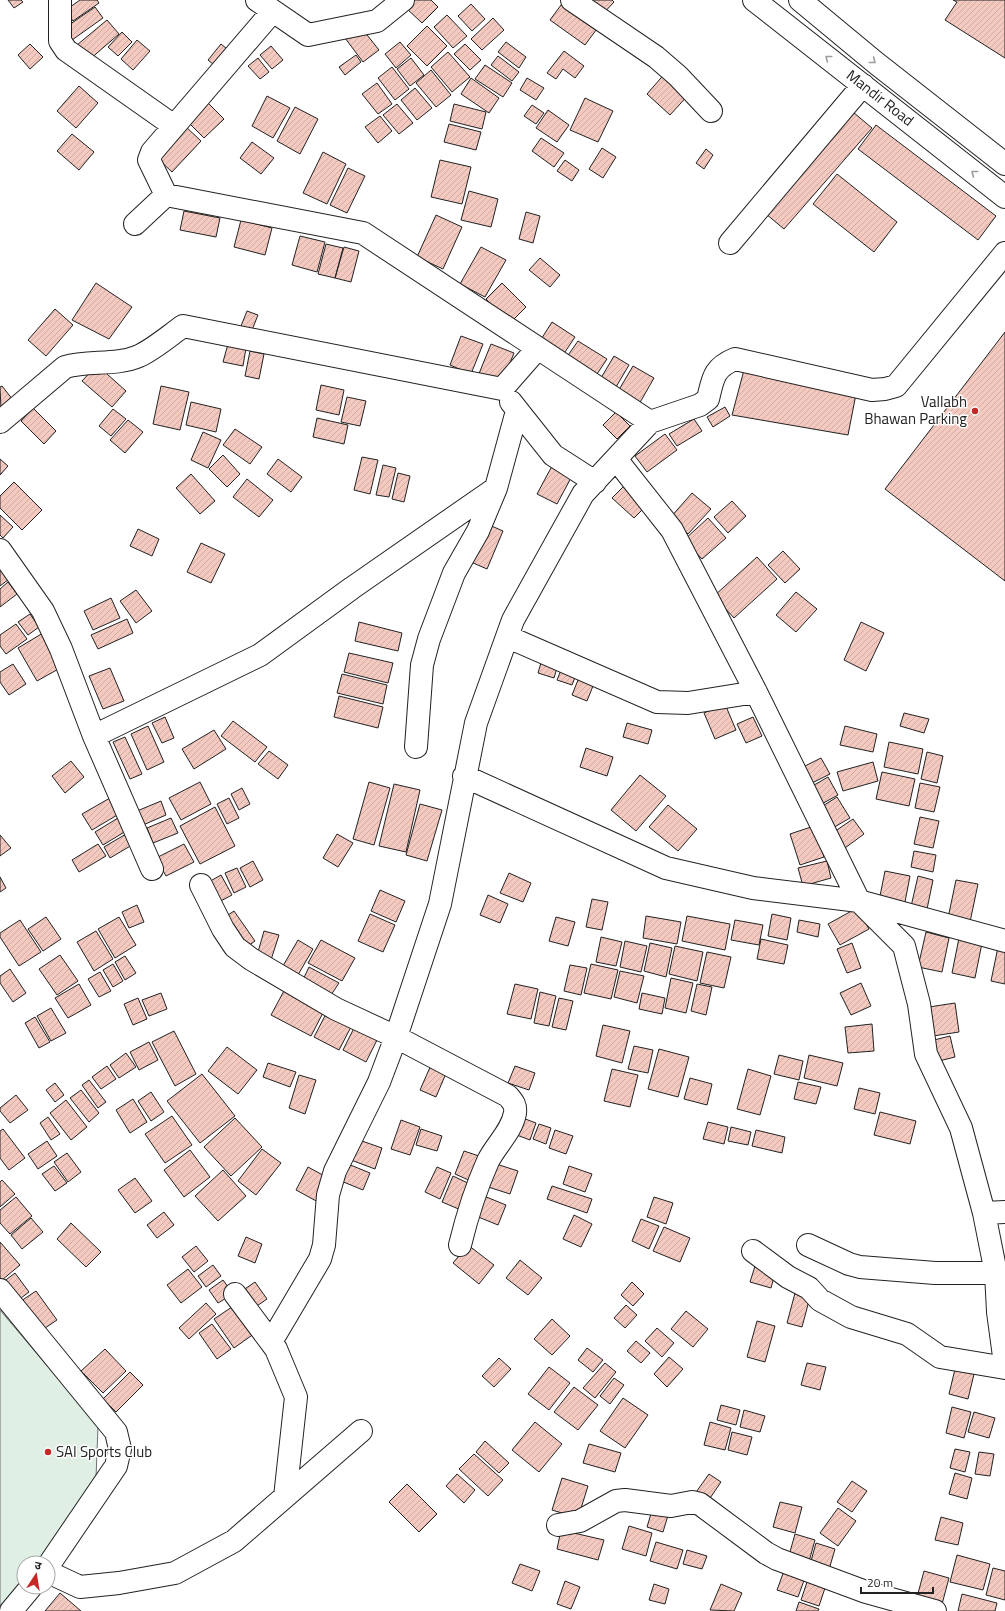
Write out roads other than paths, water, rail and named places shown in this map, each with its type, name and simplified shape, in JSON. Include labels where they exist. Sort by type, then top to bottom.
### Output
[{"type":"street","points":[[60,0],[60,41],[66,50],[174,126]]},
{"type":"street","points":[[166,195],[149,160],[152,152],[174,126],[265,6],[308,35],[377,21],[403,0]]},
{"type":"street","points":[[572,0],[656,57],[678,76],[711,110]]},
{"type":"street","name":"Mandir Road","points":[[754,0],[863,84],[1005,197]]},
{"type":"street","name":"Mandir Road","points":[[800,0],[876,63],[1005,164]]},
{"type":"street","points":[[730,243],[863,84]]},
{"type":"street","points":[[135,224],[166,195]]},
{"type":"street","points":[[166,195],[363,233],[650,422]]},
{"type":"street","points":[[270,1342],[320,1259],[324,1245],[328,1195],[335,1171],[378,1082],[396,1037],[440,904],[464,776],[476,723],[513,620],[584,494],[650,422],[700,406],[708,400],[715,374],[724,364],[735,359],[872,390],[896,386],[1005,252]]},
{"type":"street","points":[[0,422],[65,367],[77,363],[119,361],[139,356],[183,326],[502,388],[517,411],[553,455],[595,482]]},
{"type":"street","points":[[502,388],[538,348]]},
{"type":"street","points":[[416,747],[422,665],[429,640],[454,573],[478,532],[496,488],[517,411]]},
{"type":"street","points":[[616,460],[672,530],[756,692],[859,902],[904,946],[919,1004],[926,1054],[961,1128],[995,1212],[996,1273],[1002,1312],[1005,1364]]},
{"type":"street","points":[[94,736],[260,655],[352,588],[496,488]]},
{"type":"street","points":[[0,550],[43,611],[66,662],[94,736],[152,869]]},
{"type":"street","points":[[508,636],[658,702],[688,703],[756,692]]},
{"type":"street","points":[[464,776],[666,868],[753,888],[859,902],[1005,941]]},
{"type":"street","points":[[201,885],[223,929],[236,947],[251,959],[336,1009],[396,1037],[508,1096],[514,1104],[515,1112],[510,1126],[489,1159],[476,1188],[460,1245]]},
{"type":"street","points":[[808,1245],[849,1264],[860,1267],[935,1273],[996,1273]]},
{"type":"street","points":[[753,1251],[788,1277],[809,1288],[820,1300],[851,1317],[907,1334],[940,1357],[1005,1368]]},
{"type":"street","points":[[0,1290],[116,1432],[120,1449],[116,1466],[55,1555]]},
{"type":"street","points":[[235,1294],[276,1349],[296,1397],[285,1497]]},
{"type":"street","points":[[56,1576],[80,1586],[118,1583],[175,1573],[234,1541],[361,1431]]},
{"type":"street","points":[[558,1525],[580,1521],[616,1501],[624,1500],[671,1506],[692,1502],[700,1504],[776,1559],[866,1592],[935,1611]]},
{"type":"street","points":[[11,1611],[24,1595]]},
{"type":"place","name":"Vallabh Bhawan Parking","points":[[975,411]]},
{"type":"place","name":"SAI Sports Club","points":[[48,1452]]}]
